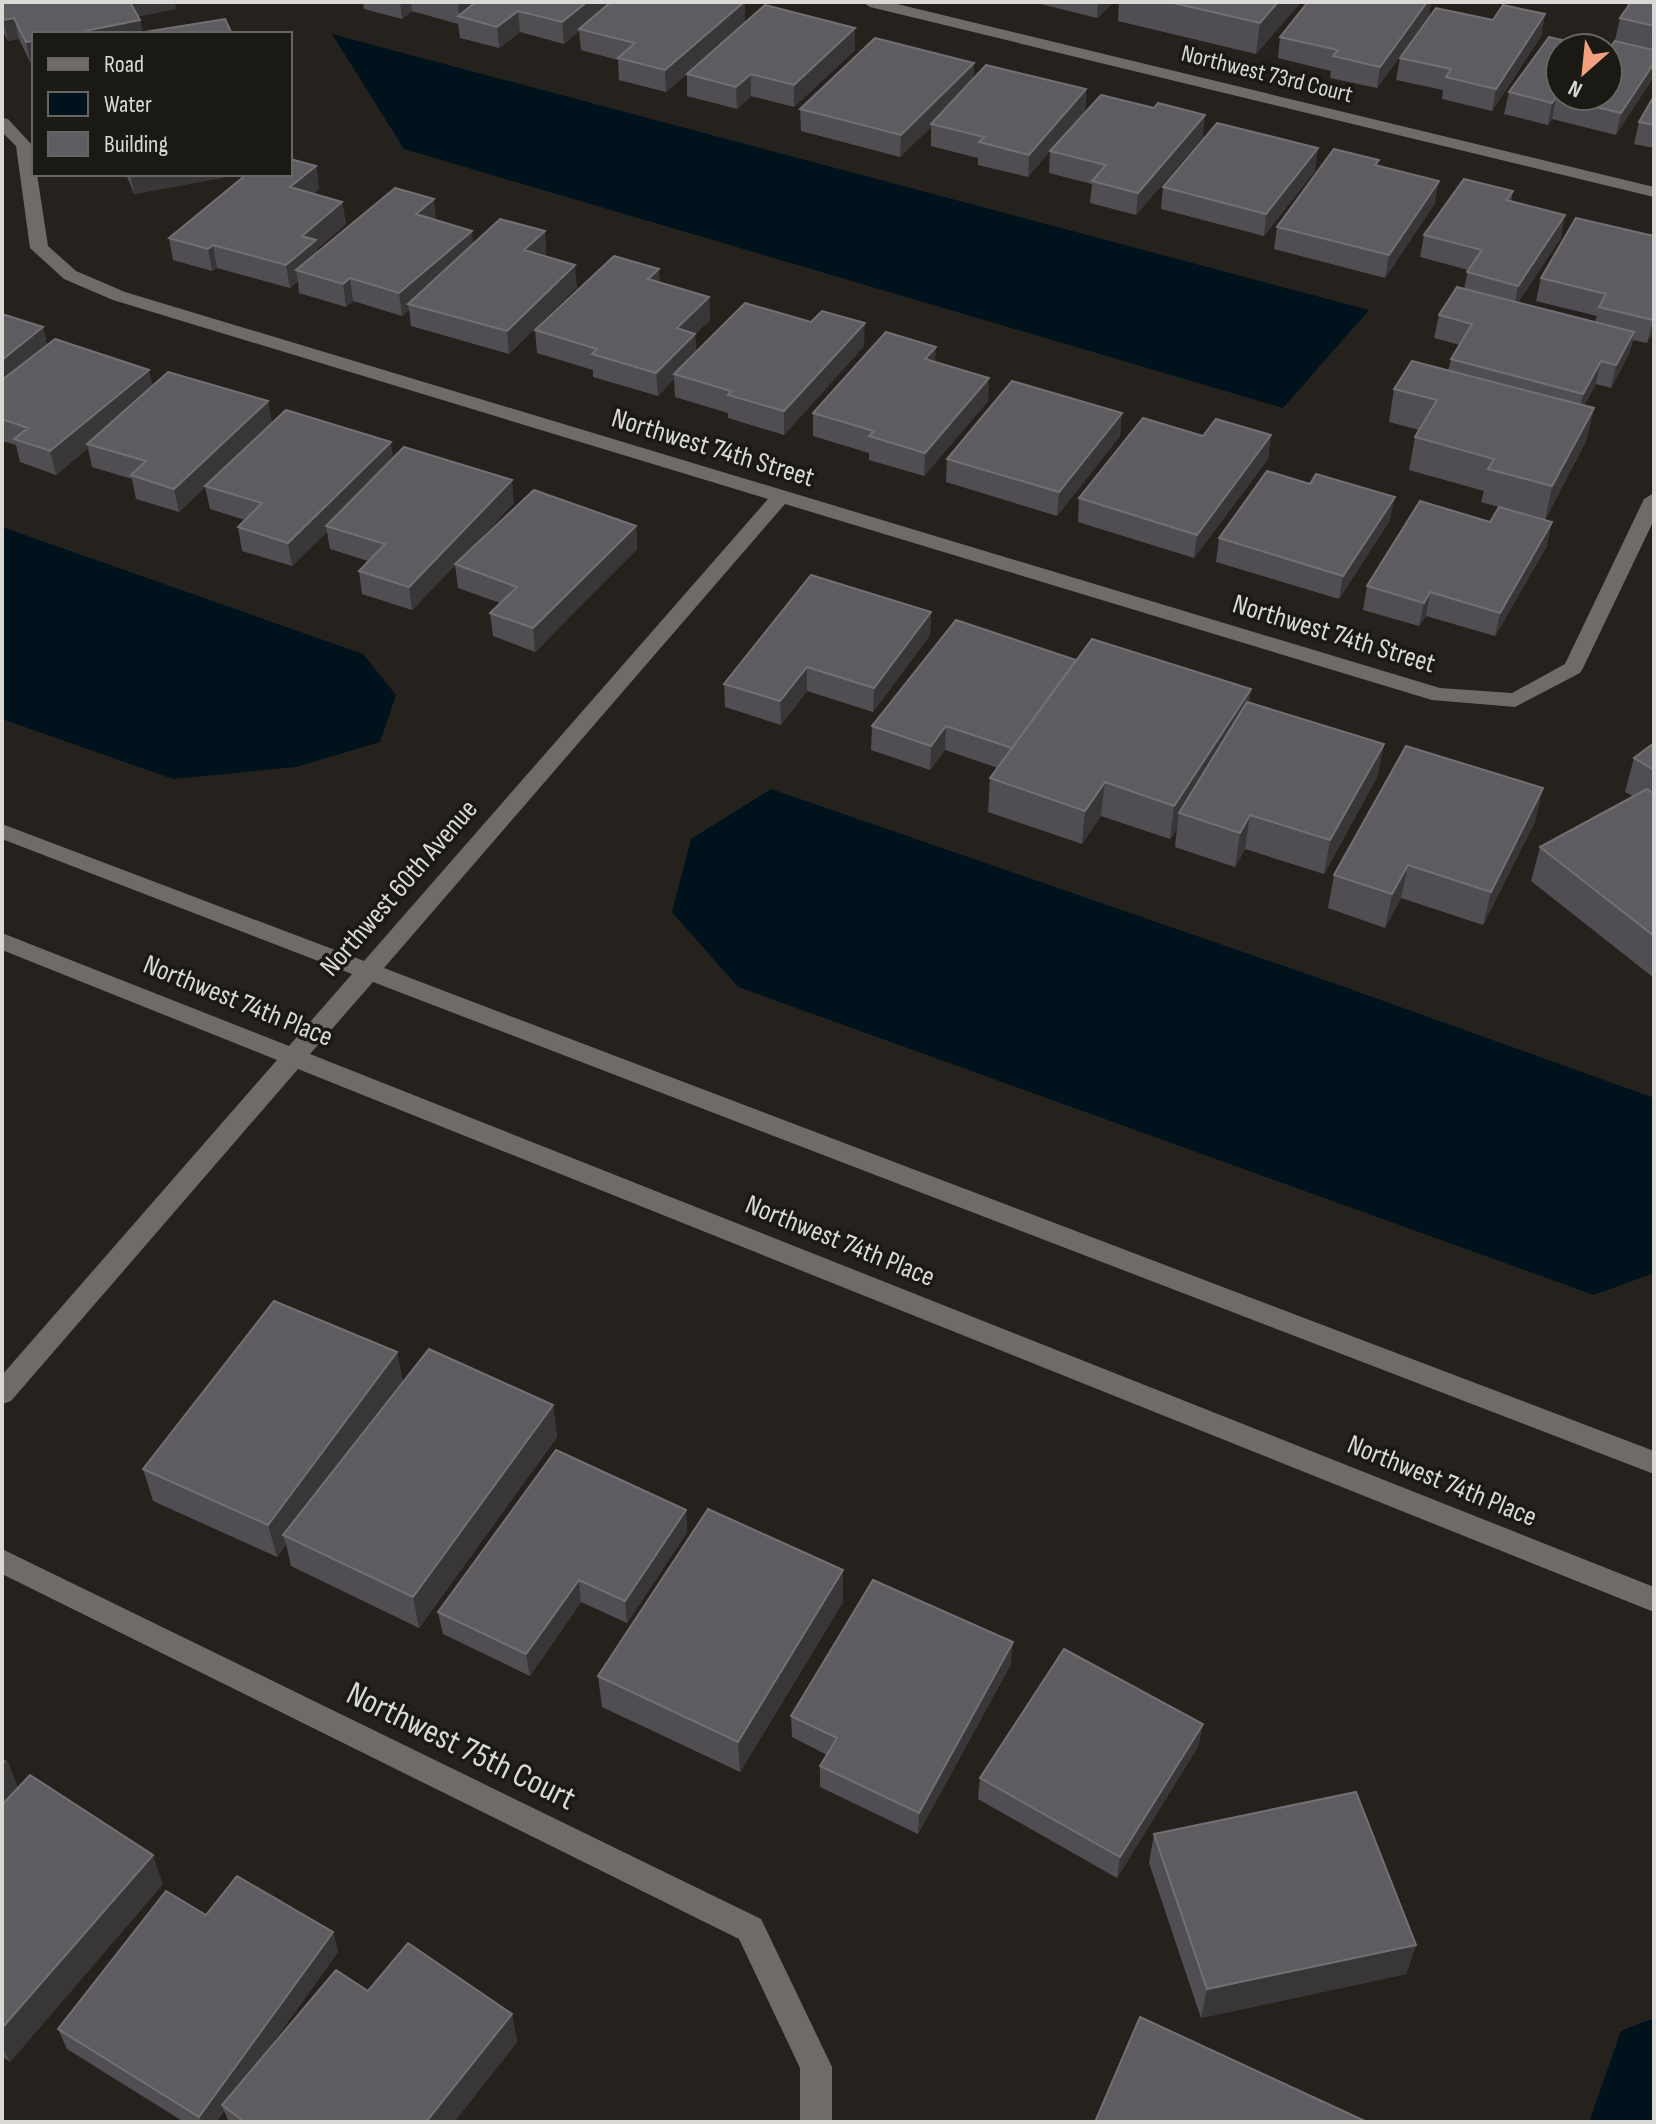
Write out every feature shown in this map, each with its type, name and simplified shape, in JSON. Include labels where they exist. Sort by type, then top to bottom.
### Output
[{"type":"street","name":"Northwest 73rd Court","points":[[870,2],[1654,192]]},
{"type":"street","name":"Northwest 74th Street","points":[[2,123],[24,145],[39,248],[70,275],[119,296],[1439,695],[1515,700],[1573,668],[1654,499]]},
{"type":"street","name":"Northwest 60th Avenue","points":[[2,1393],[780,497]]},
{"type":"street","points":[[2,831],[1654,1463]]},
{"type":"street","name":"Northwest 74th Place","points":[[2,941],[1654,1600]]},
{"type":"street","name":"Northwest 75th Court","points":[[2,1561],[750,1929],[816,2067],[816,2122]]},
{"type":"water","points":[[332,34],[1369,310],[1283,408],[404,149]]},
{"type":"water","points":[[2,527],[363,654],[396,695],[380,742],[296,767],[173,779],[2,719]]},
{"type":"water","points":[[771,789],[1339,985],[1654,1098],[1654,1273],[1594,1295],[738,987],[672,912],[691,839]]},
{"type":"building","points":[[2,2],[130,2],[140,20],[80,32],[32,32],[32,41],[26,42],[14,18],[3,20]]},
{"type":"building","points":[[476,2],[587,2],[562,22],[518,11],[497,27],[458,16]]},
{"type":"building","points":[[611,2],[744,2],[665,70],[618,58],[635,43],[579,29]]},
{"type":"building","points":[[1169,2],[1278,2],[1260,23]]},
{"type":"building","points":[[1308,2],[1427,2],[1380,67],[1333,56],[1338,50],[1280,37]]},
{"type":"building","points":[[1631,2],[1654,2],[1654,26],[1620,18]]},
{"type":"building","points":[[765,5],[855,28],[794,85],[751,74],[736,87],[687,74]]},
{"type":"building","points":[[1503,5],[1545,14],[1496,89],[1446,77],[1451,69],[1400,58],[1436,8],[1493,20]]},
{"type":"building","points":[[225,19],[231,32],[144,32]]},
{"type":"building","points":[[875,38],[974,63],[901,135],[800,109]]},
{"type":"building","points":[[1624,43],[1654,50],[1654,63],[1624,108]]},
{"type":"building","points":[[1544,44],[1544,101],[1509,92]]},
{"type":"building","points":[[986,65],[1086,89],[1029,155],[979,142],[984,137],[931,124]]},
{"type":"building","points":[[1101,95],[1154,108],[1158,103],[1205,115],[1138,193],[1092,181],[1106,165],[1050,151]]},
{"type":"building","points":[[1654,96],[1654,125],[1639,122]]},
{"type":"building","points":[[1217,123],[1318,148],[1266,214],[1163,187]]},
{"type":"building","points":[[1334,149],[1379,160],[1375,165],[1439,181],[1389,255],[1277,227]]},
{"type":"building","points":[[292,160],[316,166],[290,187],[342,202],[302,236],[316,240],[286,265],[213,245],[208,249],[169,238],[245,176],[292,176]]},
{"type":"building","points":[[1464,179],[1513,191],[1506,200],[1565,215],[1518,286],[1467,272],[1482,250],[1424,235]]},
{"type":"building","points":[[395,188],[434,199],[416,214],[472,231],[399,293],[350,278],[343,284],[296,270]]},
{"type":"building","points":[[1576,218],[1654,236],[1653,320],[1599,307],[1606,294],[1541,278]]},
{"type":"building","points":[[500,219],[545,231],[524,250],[575,265],[507,331],[408,304]]},
{"type":"building","points":[[614,256],[659,269],[648,279],[709,297],[677,328],[695,334],[656,373],[592,354],[597,349],[535,330]]},
{"type":"building","points":[[1457,287],[1634,332],[1616,365],[1601,361],[1583,394],[1451,359],[1472,324],[1439,315]]},
{"type":"building","points":[[745,303],[811,322],[822,311],[865,323],[784,411],[728,395],[731,391],[674,374]]},
{"type":"building","points":[[2,314],[43,327],[2,360]]},
{"type":"building","points":[[886,332],[936,347],[925,359],[989,378],[925,453],[869,436],[874,431],[813,413]]},
{"type":"building","points":[[55,339],[149,370],[50,451],[14,439],[28,428],[2,419],[2,380]]},
{"type":"building","points":[[1412,361],[1594,408],[1552,486],[1488,469],[1494,459],[1415,437],[1437,400],[1394,389]]},
{"type":"building","points":[[168,372],[268,401],[174,489],[131,475],[146,461],[87,444]]},
{"type":"building","points":[[1012,381],[1122,413],[1059,492],[947,459]]},
{"type":"building","points":[[286,410],[391,442],[288,543],[238,527],[262,503],[205,486]]},
{"type":"building","points":[[1143,418],[1203,436],[1216,419],[1271,435],[1197,535],[1079,498]]},
{"type":"building","points":[[404,447],[512,480],[409,587],[359,571],[385,544],[326,526]]},
{"type":"building","points":[[1267,471],[1310,484],[1316,474],[1395,497],[1343,576],[1219,538]]},
{"type":"building","points":[[534,490],[636,526],[533,628],[490,613],[517,587],[455,564]]},
{"type":"building","points":[[1420,501],[1490,522],[1499,507],[1552,522],[1500,613],[1430,592],[1424,603],[1367,586]]},
{"type":"building","points":[[811,575],[931,612],[874,688],[807,667],[780,701],[724,684]]},
{"type":"building","points":[[956,620],[1076,660],[1012,748],[946,726],[931,746],[872,726]]},
{"type":"building","points":[[1092,639],[1251,689],[1174,806],[1105,782],[1085,811],[990,778]]},
{"type":"building","points":[[1247,702],[1384,744],[1330,840],[1250,815],[1240,833],[1179,813]]},
{"type":"building","points":[[1654,743],[1654,770],[1634,758]]},
{"type":"building","points":[[1406,746],[1543,788],[1491,892],[1408,865],[1392,894],[1334,875]]},
{"type":"building","points":[[1647,789],[1654,794],[1654,936],[1540,847]]},
{"type":"building","points":[[274,1301],[397,1352],[268,1525],[143,1469]]},
{"type":"building","points":[[429,1349],[553,1405],[413,1597],[283,1535]]},
{"type":"building","points":[[556,1450],[686,1510],[625,1601],[579,1580],[526,1654],[438,1612]]},
{"type":"building","points":[[708,1509],[843,1570],[738,1742],[598,1676]]},
{"type":"building","points":[[873,1580],[1013,1642],[919,1813],[820,1766],[837,1738],[791,1716]]},
{"type":"building","points":[[1064,1649],[1203,1724],[1120,1857],[980,1778]]},
{"type":"building","points":[[30,1775],[153,1855],[2,2028],[2,1805]]},
{"type":"building","points":[[1356,1792],[1416,1945],[1207,1989],[1154,1834]]},
{"type":"building","points":[[237,1876],[333,1932],[199,2117],[58,2029],[166,1891],[206,1915]]},
{"type":"building","points":[[408,1943],[512,2014],[426,2122],[245,2122],[222,2105],[336,1970],[368,1991]]},
{"type":"building","points":[[1140,2017],[1367,2122],[1095,2122]]},
{"type":"waterway","points":[[1636,2122],[1654,2063]]}]
